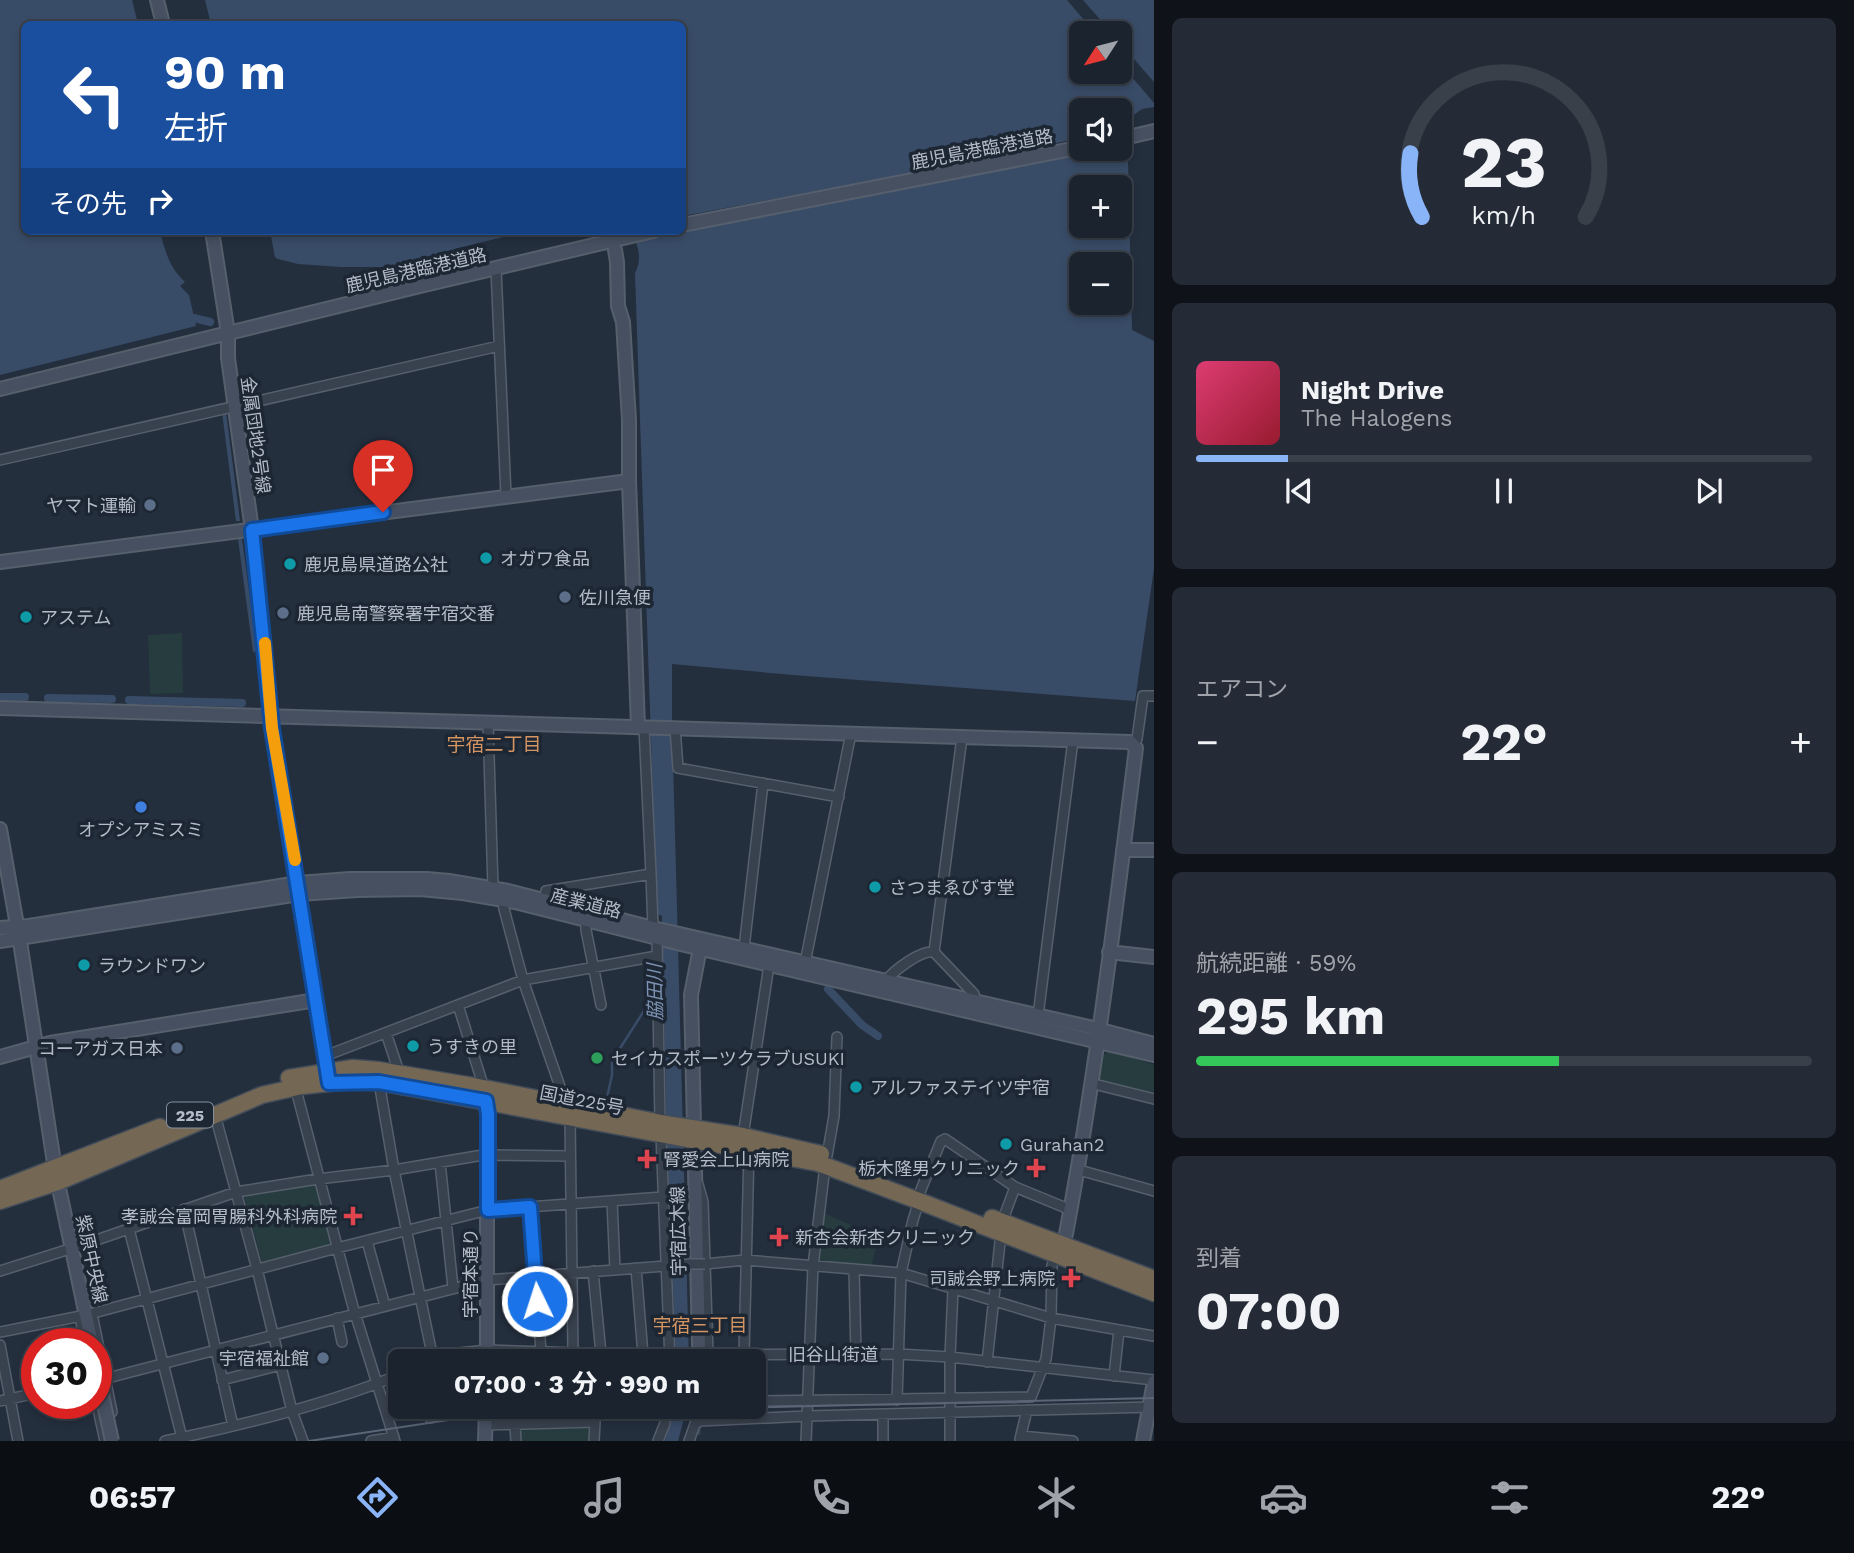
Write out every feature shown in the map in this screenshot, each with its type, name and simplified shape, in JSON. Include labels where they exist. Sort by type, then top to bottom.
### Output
[{"type":"highway","name":"国道225号","points":[[0,1201],[260,1086],[294,1076],[353,1068],[378,1070],[689,1134],[746,1143],[778,1143],[1060,1250],[1154,1293]]},
{"type":"highway","name":"国道225号","points":[[0,1189],[56,1176],[262,1095],[295,1086],[327,1070],[379,1082],[485,1094]]},
{"type":"highway","name":"国道225号","points":[[1060,1250],[1154,1279]]},
{"type":"street","points":[[157,0],[162,21]]},
{"type":"street","points":[[1132,136],[1154,131]]},
{"type":"street","name":"鹿児島港臨港道路","points":[[686,224],[1069,150]]},
{"type":"street","name":"金属団地2号線","points":[[213,235],[228,333],[234,406],[252,530],[272,728],[327,1070]]},
{"type":"street","name":"鹿児島港臨港道路","points":[[0,389],[496,269],[609,246],[641,235]]},
{"type":"street","points":[[609,246],[617,262],[618,306],[623,322],[629,420],[629,481],[651,874],[657,932],[663,1197],[669,1266],[671,1349]]},
{"type":"street","points":[[496,269],[506,496]]},
{"type":"street","points":[[0,460],[499,346]]},
{"type":"street","points":[[0,562],[629,481]]},
{"type":"street","points":[[766,1401],[1031,1397],[1046,1359],[1051,1318],[1052,1265],[1066,1234],[1079,1170],[1099,1036],[1136,748],[1134,744],[1143,696],[1154,696]]},
{"type":"street","points":[[0,708],[1127,741],[1134,744]]},
{"type":"street","points":[[488,722],[493,888]]},
{"type":"street","points":[[674,727],[678,768],[839,797]]},
{"type":"street","points":[[805,963],[851,733]]},
{"type":"street","points":[[934,952],[962,737]]},
{"type":"street","points":[[1037,1016],[1073,740]]},
{"type":"street","points":[[744,948],[763,783]]},
{"type":"street","name":"紫原中央線","points":[[0,830],[19,932],[56,1176],[89,1328]]},
{"type":"street","points":[[1123,850],[1154,850]]},
{"type":"street","points":[[544,900],[546,891],[651,874]]},
{"type":"street","name":"産業道路","points":[[0,941],[19,932],[350,880],[427,879],[493,888],[544,900],[769,965],[1099,1036],[1154,1044]]},
{"type":"street","name":"産業道路","points":[[299,888],[421,889],[503,900],[586,921],[657,932]]},
{"type":"street","points":[[503,900],[523,979],[568,1111],[572,1273],[567,1349]]},
{"type":"street","points":[[586,921],[601,1005]]},
{"type":"street","name":"産業道路","points":[[0,928],[19,932]]},
{"type":"street","name":"産業道路","points":[[701,944],[744,948],[1037,1016],[1154,1055]]},
{"type":"street","name":"宇宿広木線","points":[[699,1349],[695,1180],[689,1134],[691,995],[701,944]]},
{"type":"street","points":[[886,981],[892,973],[926,951],[934,952],[974,994],[975,1001]]},
{"type":"street","points":[[1109,952],[1154,957]]},
{"type":"street","points":[[327,1070],[386,1033],[523,979],[657,956]]},
{"type":"street","points":[[744,1349],[746,1143],[769,965]]},
{"type":"street","points":[[0,1058],[50,1043],[316,1000]]},
{"type":"street","points":[[457,1005],[485,1094]]},
{"type":"street","points":[[386,1033],[400,1075]]},
{"type":"street","points":[[806,1441],[813,1266],[834,1116],[837,1037]]},
{"type":"street","points":[[379,1082],[429,1349]]},
{"type":"street","points":[[1090,1083],[1154,1099]]},
{"type":"street","points":[[295,1086],[355,1314],[395,1439],[371,1441]]},
{"type":"street","name":"宇宿本通り","points":[[485,1094],[488,1114],[487,1349]]},
{"type":"street","points":[[215,1115],[292,1411],[303,1441]]},
{"type":"street","points":[[897,1400],[901,1273],[920,1196],[941,1141],[945,1139],[1015,1187],[1071,1210]]},
{"type":"street","points":[[0,1271],[236,1192],[487,1155],[569,1156]]},
{"type":"street","points":[[440,1162],[453,1288]]},
{"type":"street","points":[[1079,1170],[1154,1191]]},
{"type":"street","points":[[695,1180],[700,1185],[703,1202],[705,1264],[699,1349]]},
{"type":"street","points":[[986,1362],[1001,1227],[1015,1187]]},
{"type":"street","points":[[0,1332],[86,1315],[488,1210],[663,1197]]},
{"type":"street","points":[[612,1201],[615,1270]]},
{"type":"street","points":[[530,1207],[541,1349]]},
{"type":"street","points":[[184,1209],[233,1426]]},
{"type":"street","points":[[128,1229],[182,1438]]},
{"type":"street","points":[[367,1241],[385,1306]]},
{"type":"street","points":[[112,1377],[487,1280],[745,1259],[901,1273],[1051,1318],[1154,1336]]},
{"type":"street","points":[[636,1268],[643,1349]]},
{"type":"street","points":[[854,1269],[856,1354]]},
{"type":"street","points":[[593,1271],[601,1349]]},
{"type":"street","points":[[950,1441],[953,1289]]},
{"type":"street","points":[[82,1328],[81,1322],[86,1315]]},
{"type":"street","points":[[86,1315],[93,1319],[94,1328]]},
{"type":"street","points":[[337,1318],[342,1342]]},
{"type":"street","points":[[1114,1376],[1119,1330]]},
{"type":"street","points":[[0,1345],[18,1441]]},
{"type":"street","name":"旧谷山街道","points":[[766,1354],[898,1354],[950,1357],[1154,1381]]},
{"type":"street","points":[[222,1380],[281,1365]]},
{"type":"street","points":[[165,1441],[292,1411],[388,1379]]},
{"type":"street","points":[[1143,1441],[1152,1407],[1154,1381]]},
{"type":"street","points":[[0,1401],[21,1397]]},
{"type":"street","points":[[689,1441],[695,1424],[700,1421],[1152,1407]]},
{"type":"street","points":[[1027,1410],[1020,1438],[1073,1441]]},
{"type":"street","points":[[883,1414],[883,1441]]},
{"type":"street","points":[[100,1419],[105,1441]]},
{"type":"street","points":[[107,1419],[112,1441]]},
{"type":"street","points":[[112,1419],[118,1441]]},
{"type":"street","points":[[485,1441],[486,1419]]},
{"type":"street","points":[[486,1425],[595,1422],[594,1441]]},
{"type":"street","points":[[658,1441],[664,1423]]},
{"type":"street","points":[[515,1424],[516,1441]]},
{"type":"green space","points":[[182,633],[183,693],[150,694],[148,635]]},
{"type":"green space","points":[[1110,1050],[1154,1065],[1154,1093],[1098,1080],[1099,1060]]},
{"type":"green space","points":[[314,1183],[331,1247],[263,1266],[244,1196]]},
{"type":"green space","points":[[823,1213],[879,1237],[871,1267],[817,1262]]},
{"type":"green space","points":[[518,1426],[593,1427],[592,1441],[518,1441]]},
{"type":"water","points":[[0,0],[132,0],[137,21],[21,21],[21,235],[161,235],[171,265],[185,282],[180,286],[189,295],[196,326],[0,375]]},
{"type":"water","points":[[205,0],[1067,0],[1085,21],[1069,21],[1069,84],[1132,84],[1132,77],[1154,103],[1154,107],[1142,109],[1132,116],[1132,98],[1069,98],[1069,161],[1128,161],[1128,175],[1069,175],[1069,238],[1130,238],[1130,252],[1069,252],[1069,315],[1132,315],[1132,330],[1154,341],[1154,568],[1135,701],[672,664],[689,1349],[676,1349],[664,990],[660,953],[662,916],[657,914],[635,273],[639,257],[632,235],[686,235],[686,21],[210,21]]},
{"type":"water","points":[[1083,0],[1154,0],[1154,82],[1132,57],[1132,21],[1101,21]]},
{"type":"water","points":[[271,235],[512,235],[388,267],[298,264],[275,257]]},
{"type":"water","points":[[222,412],[226,412],[240,521],[236,521]]},
{"type":"water","points":[[238,539],[242,539],[257,651],[253,652]]},
{"type":"water","points":[[671,1419],[684,1419],[678,1441],[665,1441]]},
{"type":"pier","points":[[1069,140],[1069,155],[686,229],[686,215],[923,171],[925,167],[938,167]]},
{"type":"waterway","points":[[194,318],[210,322]]},
{"type":"waterway","points":[[0,697],[25,697]]},
{"type":"waterway","points":[[48,698],[112,699]]},
{"type":"waterway","points":[[129,700],[242,703]]},
{"type":"waterway","points":[[828,989],[862,1025],[878,1036]]},
{"type":"waterway","name":"脇田川","points":[[606,1102],[612,1061],[654,995]]},
{"type":"tunnel","points":[[694,1434],[696,1419]]},
{"type":"tram line","points":[[309,1441],[511,1413],[1154,1398]]},
{"type":"slow traffic","points":[[265,643],[272,728],[295,860]]},
{"type":"place","name":"ヤマト運輸","points":[[150,505]]},
{"type":"place","name":"オガワ食品","points":[[486,558]]},
{"type":"place","name":"鹿児島県道路公社","points":[[290,564]]},
{"type":"place","name":"佐川急便","points":[[565,597]]},
{"type":"place","name":"鹿児島南警察署宇宿交番","points":[[283,613]]},
{"type":"place","name":"アステム","points":[[26,617]]},
{"type":"place","name":"オプシアミスミ","points":[[141,807]]},
{"type":"place","name":"さつまゑびす堂","points":[[875,887]]},
{"type":"place","name":"ラウンドワン","points":[[84,965]]},
{"type":"place","name":"うすきの里","points":[[413,1046]]},
{"type":"place","name":"コーアガス日本","points":[[177,1048]]},
{"type":"place","name":"セイカスポーツクラブUSUKI","points":[[597,1058]]},
{"type":"place","name":"アルファステイツ宇宿","points":[[856,1087]]},
{"type":"place","name":"Gurahan2","points":[[1006,1144]]},
{"type":"place","name":"腎愛会上山病院","points":[[647,1159]]},
{"type":"place","name":"栃木隆男クリニック","points":[[1036,1168]]},
{"type":"place","name":"孝誠会富岡胃腸科外科病院","points":[[353,1216]]},
{"type":"place","name":"新杏会新杏クリニック","points":[[779,1237]]},
{"type":"place","name":"司誠会野上病院","points":[[1071,1278]]},
{"type":"place","name":"宇宿福祉館","points":[[323,1358]]},
{"type":"district","name":"宇宿二丁目","points":[[494,744]]},
{"type":"district","name":"宇宿三丁目","points":[[700,1325]]},
{"type":"route","points":[[383,512],[252,530],[272,728],[329,1083],[379,1082],[486,1101],[488,1210],[530,1207],[537,1301]]}]
